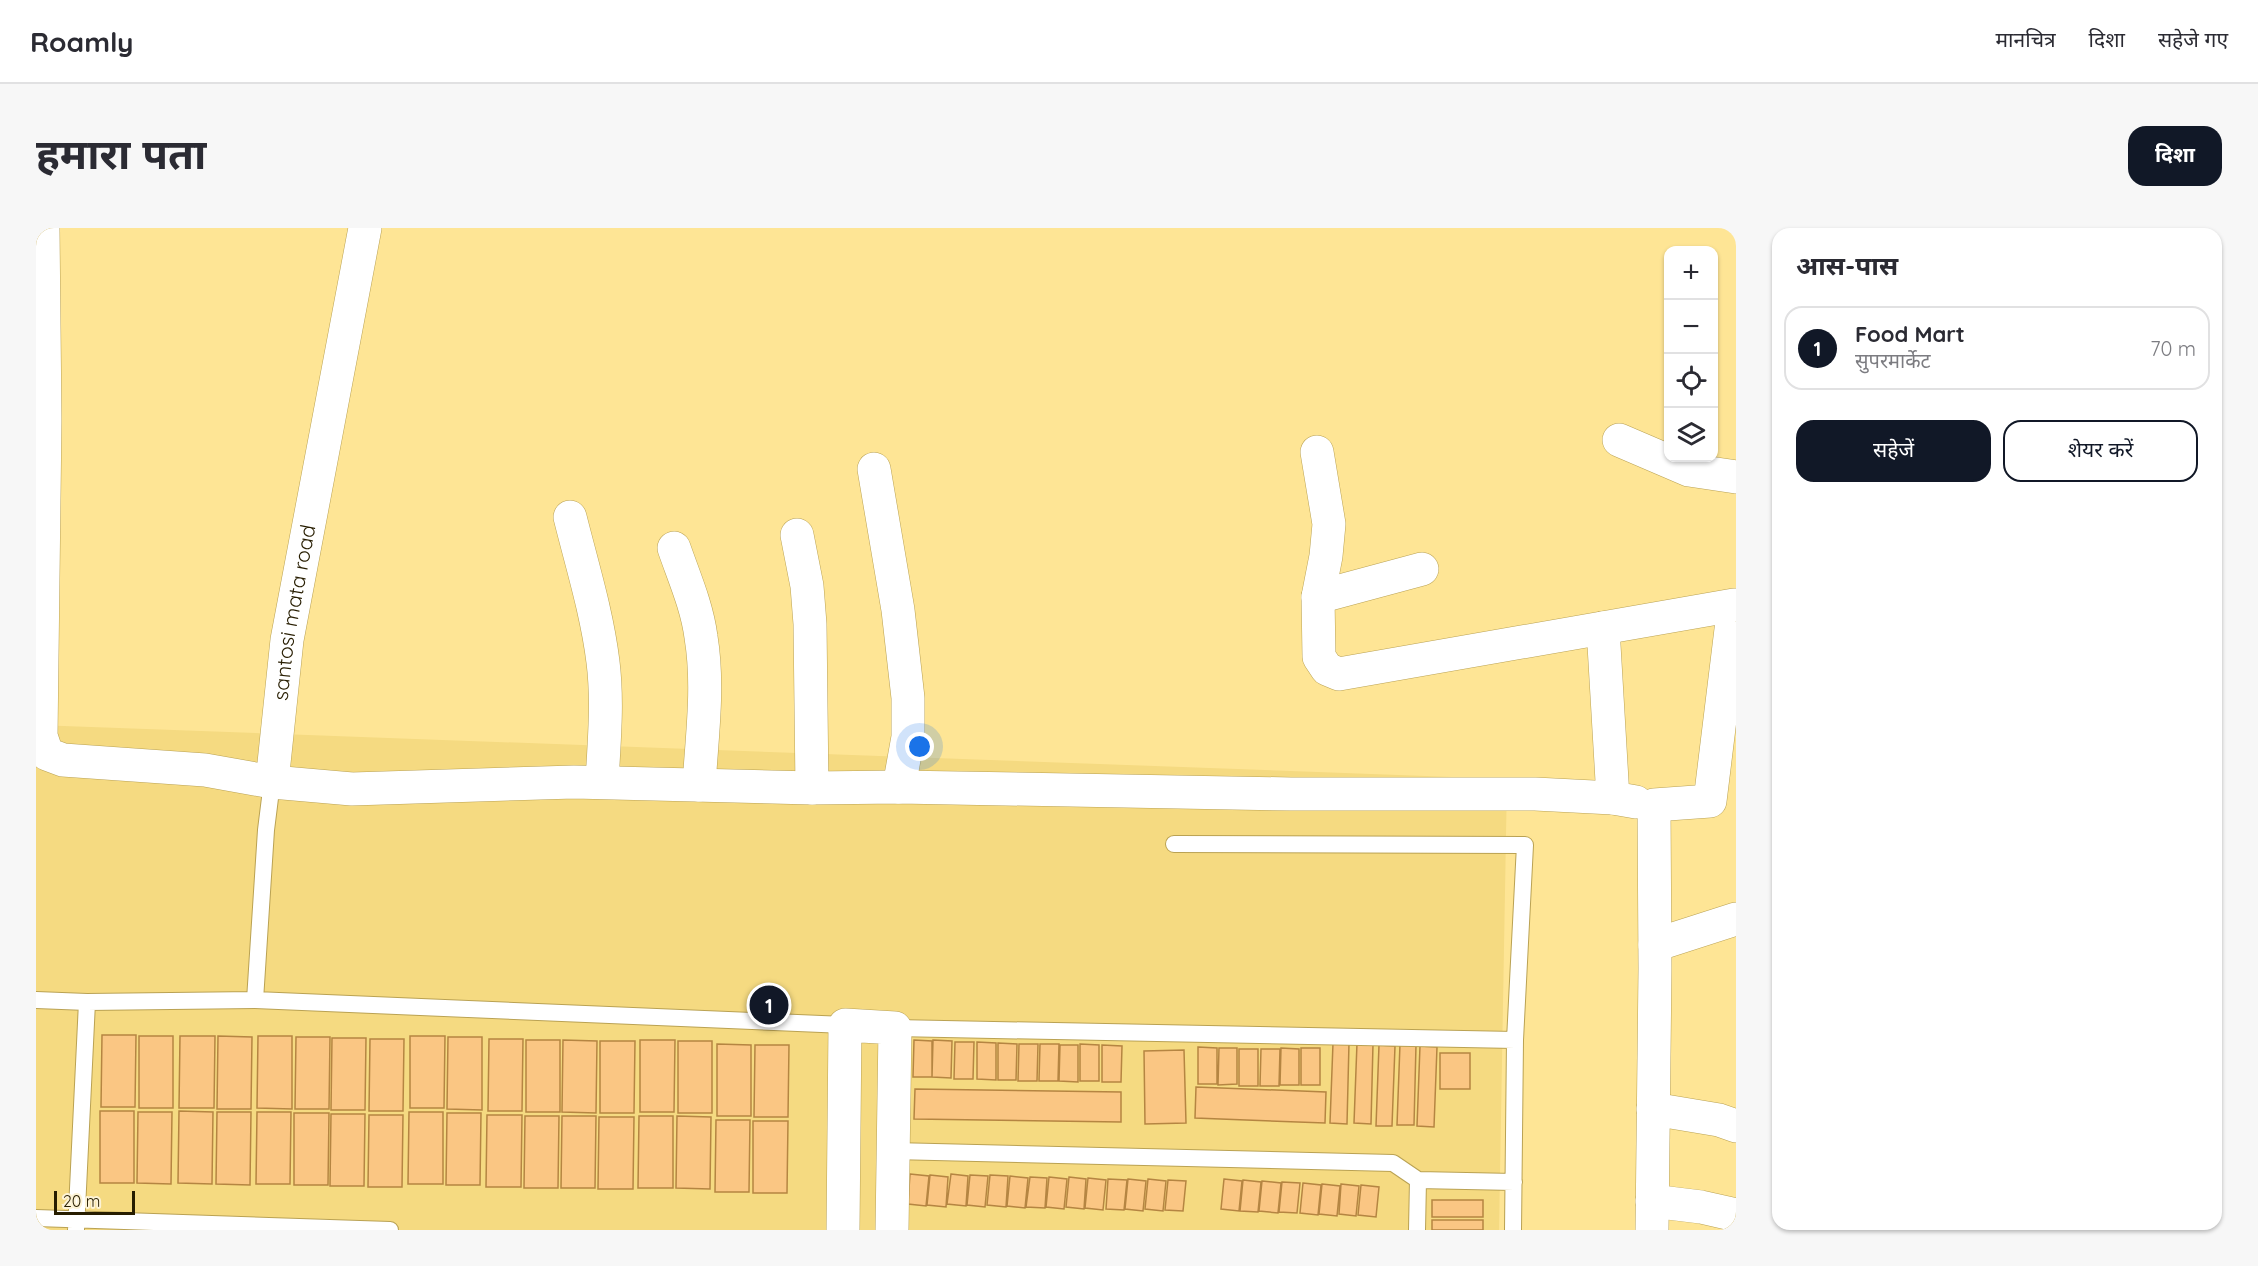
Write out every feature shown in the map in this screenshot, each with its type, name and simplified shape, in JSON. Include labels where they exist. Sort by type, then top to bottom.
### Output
[{"type":"street","points":[[43,228],[45,420],[41,736],[47,754],[63,760],[205,770],[272,782],[352,789],[602,782],[812,788],[899,787],[1291,794],[1535,794],[1613,798],[1654,805],[1710,801],[1726,752],[1735,603],[1339,674],[1326,669],[1319,657],[1318,597],[1326,556],[1329,524],[1317,452]]},
{"type":"street","name":"santosi mata road","points":[[272,782],[287,640],[365,228]]},
{"type":"street","points":[[1619,440],[1689,470],[1736,477]]},
{"type":"street","points":[[874,469],[898,610],[908,698],[908,737],[899,787]]},
{"type":"street","points":[[570,517],[591,600],[603,663],[605,720],[602,782]]},
{"type":"street","points":[[797,535],[807,586],[810,624],[812,788]]},
{"type":"street","points":[[674,548],[696,612],[704,665],[705,698],[699,785]]},
{"type":"street","points":[[1318,597],[1422,569]]},
{"type":"street","points":[[1603,628],[1613,798]]},
{"type":"street","points":[[1654,805],[1652,1216],[1701,1207],[1736,1215]]},
{"type":"street","points":[[1655,945],[1736,920]]},
{"type":"street","points":[[843,1230],[844,1024],[895,1028],[892,1230]]},
{"type":"street","points":[[1653,1109],[1719,1120],[1736,1126]]},
{"type":"lane","name":"santosi mata road","points":[[255,1000],[266,830],[272,782]]},
{"type":"lane","points":[[1174,844],[1525,845],[1515,1040],[1513,1230]]},
{"type":"lane","points":[[36,1000],[87,1002],[255,1000],[844,1024]]},
{"type":"lane","points":[[76,1224],[87,1002]]},
{"type":"lane","points":[[895,1028],[1515,1040]]},
{"type":"lane","points":[[893,1151],[1393,1163],[1418,1180],[1514,1182]]},
{"type":"lane","points":[[1417,1230],[1418,1180]]},
{"type":"lane","points":[[36,1218],[76,1224],[390,1230]]},
{"type":"shaded area","points":[[36,725],[1507,779],[1499,1230],[36,1230]]},
{"type":"building","points":[[102,1035],[136,1035],[135,1107],[101,1107]]},
{"type":"building","points":[[139,1036],[173,1036],[173,1108],[139,1108]]},
{"type":"building","points":[[180,1036],[215,1036],[214,1108],[179,1108]]},
{"type":"building","points":[[218,1036],[252,1037],[251,1109],[217,1109]]},
{"type":"building","points":[[258,1036],[292,1036],[292,1109],[257,1108]]},
{"type":"building","points":[[410,1036],[445,1036],[444,1108],[410,1108]]},
{"type":"building","points":[[296,1037],[330,1037],[329,1109],[295,1109]]},
{"type":"building","points":[[448,1037],[482,1037],[482,1110],[447,1109]]},
{"type":"building","points":[[332,1038],[366,1038],[365,1110],[331,1110]]},
{"type":"building","points":[[370,1039],[404,1039],[403,1111],[369,1111]]},
{"type":"building","points":[[489,1039],[523,1039],[522,1111],[488,1111]]},
{"type":"building","points":[[526,1040],[560,1040],[560,1112],[526,1112]]},
{"type":"building","points":[[563,1040],[597,1041],[596,1113],[562,1112]]},
{"type":"building","points":[[640,1040],[675,1040],[674,1112],[640,1112]]},
{"type":"building","points":[[914,1040],[932,1041],[932,1077],[913,1077]]},
{"type":"building","points":[[933,1040],[952,1041],[951,1078],[932,1077]]},
{"type":"building","points":[[600,1041],[635,1041],[634,1113],[600,1113]]},
{"type":"building","points":[[678,1041],[712,1041],[712,1113],[678,1113]]},
{"type":"building","points":[[955,1042],[974,1042],[973,1079],[954,1079]]},
{"type":"building","points":[[977,1042],[996,1043],[996,1080],[977,1079]]},
{"type":"building","points":[[998,1043],[1017,1044],[1016,1080],[998,1080]]},
{"type":"building","points":[[1333,1043],[1349,1043],[1347,1124],[1330,1123]]},
{"type":"building","points":[[1357,1043],[1373,1044],[1371,1124],[1354,1123]]},
{"type":"building","points":[[717,1044],[751,1045],[751,1116],[717,1116]]},
{"type":"building","points":[[1019,1044],[1038,1044],[1037,1081],[1018,1081]]},
{"type":"building","points":[[1040,1044],[1059,1044],[1058,1081],[1039,1081]]},
{"type":"building","points":[[1080,1044],[1099,1045],[1099,1081],[1080,1081]]},
{"type":"building","points":[[1400,1044],[1416,1045],[1414,1125],[1397,1125]]},
{"type":"building","points":[[755,1045],[789,1045],[788,1117],[754,1117]]},
{"type":"building","points":[[1060,1045],[1078,1045],[1078,1082],[1059,1081]]},
{"type":"building","points":[[1102,1045],[1122,1046],[1121,1082],[1102,1082]]},
{"type":"building","points":[[1379,1045],[1395,1046],[1392,1126],[1376,1126]]},
{"type":"building","points":[[1420,1046],[1437,1047],[1434,1127],[1417,1126]]},
{"type":"building","points":[[1198,1047],[1217,1048],[1217,1084],[1198,1084]]},
{"type":"building","points":[[1219,1048],[1237,1048],[1237,1084],[1218,1085]]},
{"type":"building","points":[[1281,1048],[1299,1049],[1299,1085],[1280,1085]]},
{"type":"building","points":[[1301,1048],[1320,1048],[1320,1085],[1301,1085]]},
{"type":"building","points":[[1239,1049],[1258,1049],[1258,1086],[1239,1086]]},
{"type":"building","points":[[1261,1049],[1280,1049],[1279,1086],[1260,1086]]},
{"type":"building","points":[[1184,1050],[1186,1123],[1145,1124],[1144,1051]]},
{"type":"building","points":[[1440,1053],[1470,1053],[1470,1089],[1440,1089]]},
{"type":"building","points":[[1196,1087],[1326,1092],[1325,1123],[1195,1118]]},
{"type":"building","points":[[915,1089],[1121,1092],[1121,1122],[914,1119]]},
{"type":"building","points":[[100,1111],[134,1111],[134,1183],[100,1183]]},
{"type":"building","points":[[179,1111],[213,1112],[212,1184],[178,1183]]},
{"type":"building","points":[[138,1112],[172,1112],[171,1184],[137,1183]]},
{"type":"building","points":[[217,1112],[251,1112],[250,1185],[216,1184]]},
{"type":"building","points":[[257,1112],[291,1112],[290,1184],[256,1184]]},
{"type":"building","points":[[409,1112],[443,1112],[443,1184],[408,1184]]},
{"type":"building","points":[[294,1113],[329,1113],[328,1185],[294,1185]]},
{"type":"building","points":[[447,1113],[481,1113],[480,1185],[446,1185]]},
{"type":"building","points":[[331,1114],[365,1114],[364,1186],[330,1186]]},
{"type":"building","points":[[369,1115],[403,1115],[402,1187],[368,1187]]},
{"type":"building","points":[[487,1115],[522,1115],[521,1187],[486,1187]]},
{"type":"building","points":[[525,1116],[559,1116],[558,1188],[524,1188]]},
{"type":"building","points":[[562,1116],[596,1116],[595,1188],[561,1188]]},
{"type":"building","points":[[639,1116],[673,1116],[673,1188],[638,1188]]},
{"type":"building","points":[[677,1116],[711,1117],[710,1189],[676,1188]]},
{"type":"building","points":[[599,1117],[634,1117],[633,1189],[598,1189]]},
{"type":"building","points":[[716,1120],[750,1120],[749,1192],[715,1192]]},
{"type":"building","points":[[753,1121],[788,1121],[787,1193],[753,1193]]},
{"type":"building","points":[[910,1174],[929,1176],[926,1206],[908,1204]]},
{"type":"building","points":[[951,1174],[968,1176],[966,1206],[947,1204]]},
{"type":"building","points":[[930,1175],[948,1177],[946,1207],[927,1205]]},
{"type":"building","points":[[970,1175],[988,1176],[985,1207],[967,1205]]},
{"type":"building","points":[[990,1175],[1008,1176],[1006,1207],[987,1205]]},
{"type":"building","points":[[1010,1176],[1028,1178],[1025,1208],[1007,1206]]},
{"type":"building","points":[[1030,1177],[1047,1178],[1045,1208],[1026,1207]]},
{"type":"building","points":[[1049,1177],[1067,1179],[1064,1209],[1046,1207]]},
{"type":"building","points":[[1069,1177],[1086,1179],[1084,1209],[1066,1207]]},
{"type":"building","points":[[1088,1178],[1106,1180],[1103,1210],[1085,1208]]},
{"type":"building","points":[[1108,1179],[1127,1180],[1124,1210],[1106,1209]]},
{"type":"building","points":[[1128,1179],[1146,1181],[1143,1211],[1125,1209]]},
{"type":"building","points":[[1148,1179],[1166,1181],[1163,1211],[1145,1209]]},
{"type":"building","points":[[1224,1179],[1242,1181],[1239,1211],[1221,1209]]},
{"type":"building","points":[[1168,1180],[1186,1181],[1183,1211],[1165,1210]]},
{"type":"building","points":[[1243,1180],[1261,1182],[1258,1212],[1240,1211]]},
{"type":"building","points":[[1262,1181],[1281,1183],[1278,1213],[1259,1211]]},
{"type":"building","points":[[1282,1182],[1300,1183],[1297,1213],[1279,1212]]},
{"type":"building","points":[[1303,1183],[1321,1185],[1318,1215],[1300,1213]]},
{"type":"building","points":[[1322,1184],[1340,1186],[1337,1216],[1319,1214]]},
{"type":"building","points":[[1341,1184],[1359,1186],[1356,1216],[1339,1214]]},
{"type":"building","points":[[1361,1185],[1379,1187],[1376,1217],[1358,1215]]},
{"type":"building","points":[[1432,1200],[1483,1200],[1483,1217],[1432,1217]]},
{"type":"building","points":[[1432,1220],[1483,1220],[1483,1230],[1432,1230]]},
{"type":"place","name":"Food Mart","points":[[769,1005]]}]
